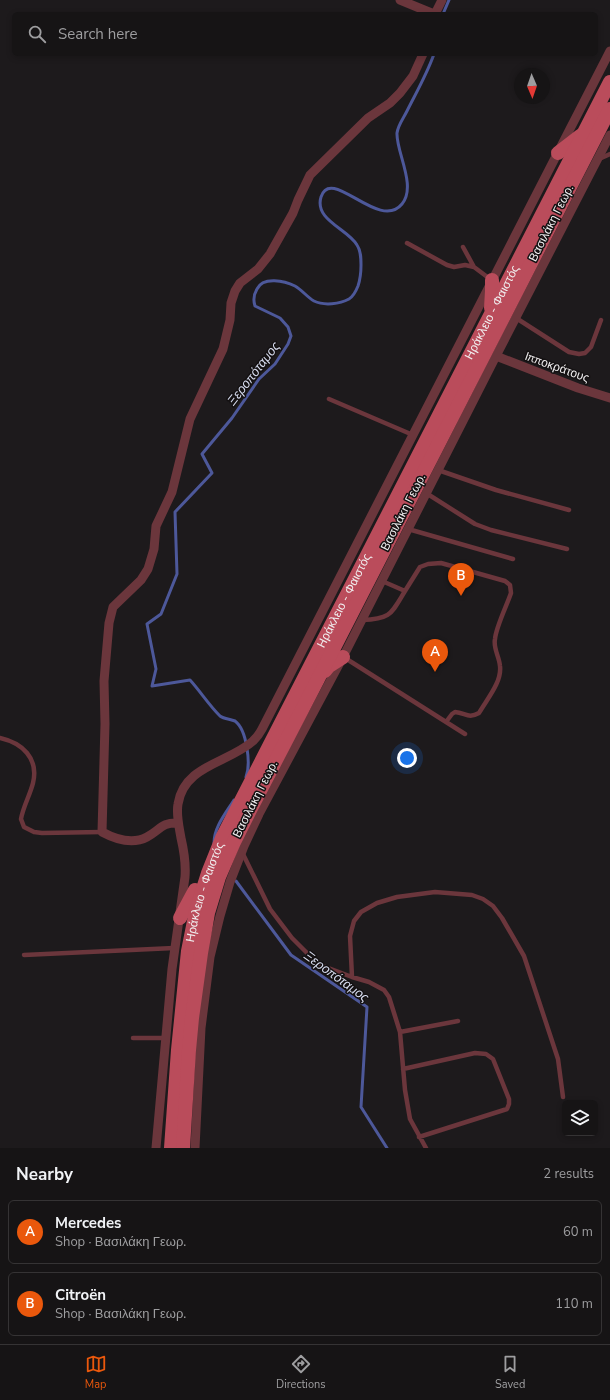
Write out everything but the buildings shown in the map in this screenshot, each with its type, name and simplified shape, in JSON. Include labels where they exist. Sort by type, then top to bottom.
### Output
[{"type":"main road","name":"Ηράκλειο - Φαιστός","points":[[171,1148],[188,951],[196,911],[208,873],[222,838],[610,82]]},
{"type":"main road","name":"Ηράκλειο - Φαιστός","points":[[183,1148],[180,1044],[208,913],[219,877],[247,816],[610,109]]},
{"type":"main road","points":[[558,153],[578,138],[584,131]]},
{"type":"main road","points":[[490,314],[492,280]]},
{"type":"main road","points":[[318,679],[330,666],[343,657]]},
{"type":"main road","points":[[180,918],[222,838]]},
{"type":"street","points":[[400,0],[429,12]]},
{"type":"street","points":[[435,12],[442,0]]},
{"type":"street","points":[[199,1072],[194,1056],[180,1044],[167,1028],[174,948],[180,918],[186,869],[177,812],[180,795],[188,780],[202,770],[236,753],[250,743],[260,733],[610,51]]},
{"type":"street","points":[[178,823],[168,823],[146,838],[138,840],[123,841],[102,832],[104,680],[109,623],[114,607],[141,580],[148,569],[154,549],[156,526],[172,492],[190,419],[223,349],[230,320],[231,303],[235,291],[240,283],[258,269],[270,254],[293,213],[310,175],[368,118],[390,103],[400,93],[414,76],[422,56]]},
{"type":"street","name":"Βασιλάκη Γεωρ.","points":[[195,1148],[202,1023],[210,957],[230,882],[242,852],[259,814],[343,657],[610,135]]},
{"type":"street","name":"Ιπποκράτους","points":[[496,356],[578,388],[610,398]]},
{"type":"street","points":[[156,1148],[164,1064],[180,1044],[194,1039],[202,1023]]},
{"type":"street","points":[[167,1028],[180,1044]]},
{"type":"street","points":[[164,1064],[180,1044]]},
{"type":"lane","points":[[598,159],[610,154]]},
{"type":"lane","points":[[407,243],[447,265],[454,267],[464,265],[474,266]]},
{"type":"lane","points":[[463,247],[474,266],[492,280]]},
{"type":"lane","points":[[516,318],[569,352],[579,354],[585,353],[591,347],[601,320]]},
{"type":"lane","points":[[329,399],[413,435]]},
{"type":"lane","points":[[438,470],[496,490],[569,510]]},
{"type":"lane","points":[[426,493],[475,524],[491,530],[567,549]]},
{"type":"lane","points":[[408,529],[513,559]]},
{"type":"lane","points":[[362,620],[379,619],[386,617],[392,612],[420,567],[428,564],[441,562],[505,581],[510,585],[511,593],[495,637],[494,646],[499,660],[500,670],[497,682],[480,713],[468,716],[455,712],[446,722]]},
{"type":"lane","points":[[382,581],[405,592]]},
{"type":"lane","points":[[343,657],[465,734]]},
{"type":"lane","points":[[0,738],[19,745],[29,755],[32,762],[34,776],[33,783],[21,819],[24,827],[34,832],[42,833],[102,832]]},
{"type":"lane","points":[[242,852],[270,909],[292,938],[313,959],[323,966],[352,978],[369,982],[384,990],[389,997],[400,1032],[403,1069],[410,1118],[426,1148]]},
{"type":"lane","points":[[352,978],[350,936],[354,921],[361,912],[377,903],[397,897],[435,892],[472,895],[483,899],[493,906],[502,918],[524,956],[558,1059],[563,1097]]},
{"type":"lane","points":[[24,955],[174,948]]},
{"type":"lane","points":[[400,1032],[458,1021]]},
{"type":"lane","points":[[133,1038],[180,1044]]},
{"type":"lane","points":[[403,1069],[475,1053],[486,1054],[493,1060],[509,1099],[507,1109],[419,1137]]},
{"type":"waterway","name":"Ξεροπόταμος","points":[[444,12],[449,0]]},
{"type":"waterway","name":"Ξεροπόταμος","points":[[246,777],[248,764],[247,748],[239,725],[235,721],[220,716],[190,680],[152,686],[156,669],[147,624],[161,614],[177,574],[175,512],[212,473],[202,454],[232,418],[259,379],[275,364],[288,344],[291,336],[288,327],[280,318],[255,306],[255,295],[260,285],[269,281],[280,281],[291,284],[309,298],[322,304],[341,302],[349,299],[355,293],[361,274],[359,250],[353,239],[333,224],[322,212],[320,205],[321,197],[326,189],[335,189],[369,206],[381,210],[392,210],[402,204],[406,197],[407,179],[399,150],[397,133],[433,56]]},
{"type":"waterway","name":"Ξεροπόταμος","points":[[214,843],[218,826],[234,800]]},
{"type":"waterway","name":"Ξεροπόταμος","points":[[236,881],[291,955],[367,1007],[361,1107],[387,1148]]},
{"type":"place","name":"Citroën","points":[[461,596]]},
{"type":"place","name":"Mercedes","points":[[435,672]]}]
